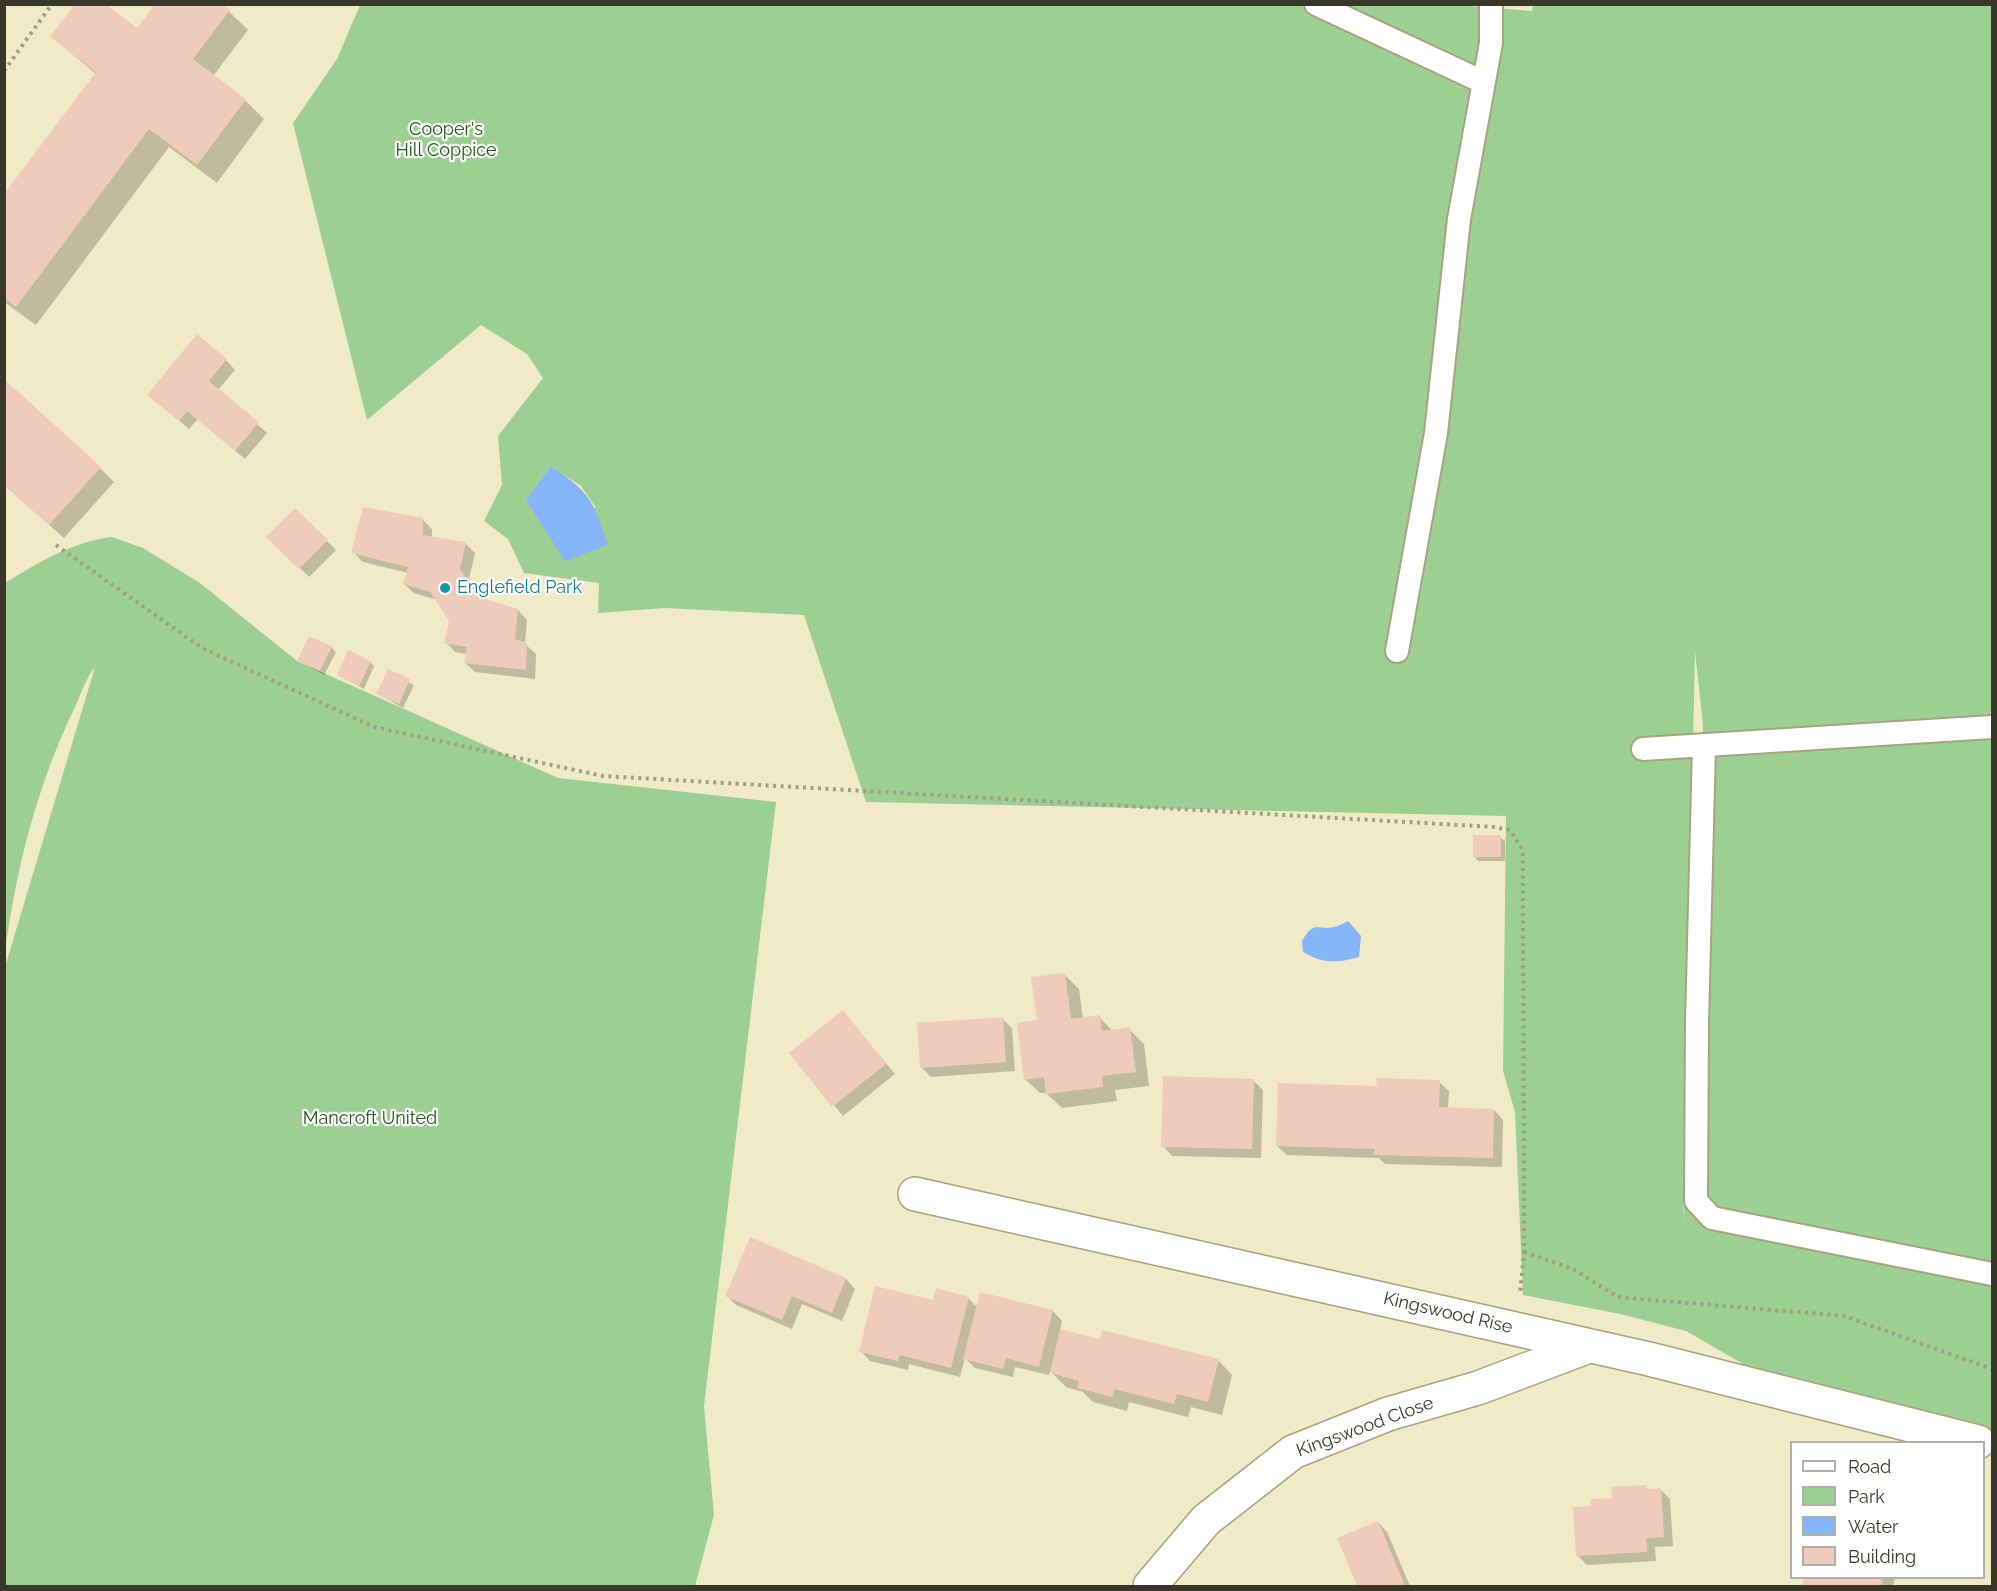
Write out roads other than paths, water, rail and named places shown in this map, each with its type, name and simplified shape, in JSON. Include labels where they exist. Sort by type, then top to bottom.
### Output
[{"type":"street","name":"Kingswood Rise","points":[[915,1194],[1589,1346],[1970,1441]]},
{"type":"street","name":"Kingswood Close","points":[[1150,1587],[1206,1520],[1293,1452],[1388,1414],[1478,1388],[1589,1346]]},
{"type":"lane","points":[[1316,4],[1484,82]]},
{"type":"lane","points":[[1397,651],[1436,433],[1459,219],[1491,43],[1491,4]]},
{"type":"lane","points":[[1643,749],[1992,727]]},
{"type":"lane","points":[[1704,746],[1697,1023],[1696,1201],[1712,1218],[1992,1274]]},
{"type":"water","points":[[551,466],[575,483],[589,499],[608,545],[565,561],[526,500]]},
{"type":"water","points":[[1348,921],[1361,936],[1359,957],[1331,961],[1317,959],[1303,952],[1302,941],[1310,930],[1316,927],[1334,927]]},
{"type":"place","name":"Englefield Park","points":[[445,588]]},
{"type":"park label","name":"Cooper's Hill Coppice","points":[[446,140]]},
{"type":"park label","name":"Mancroft United","points":[[370,1119]]}]
